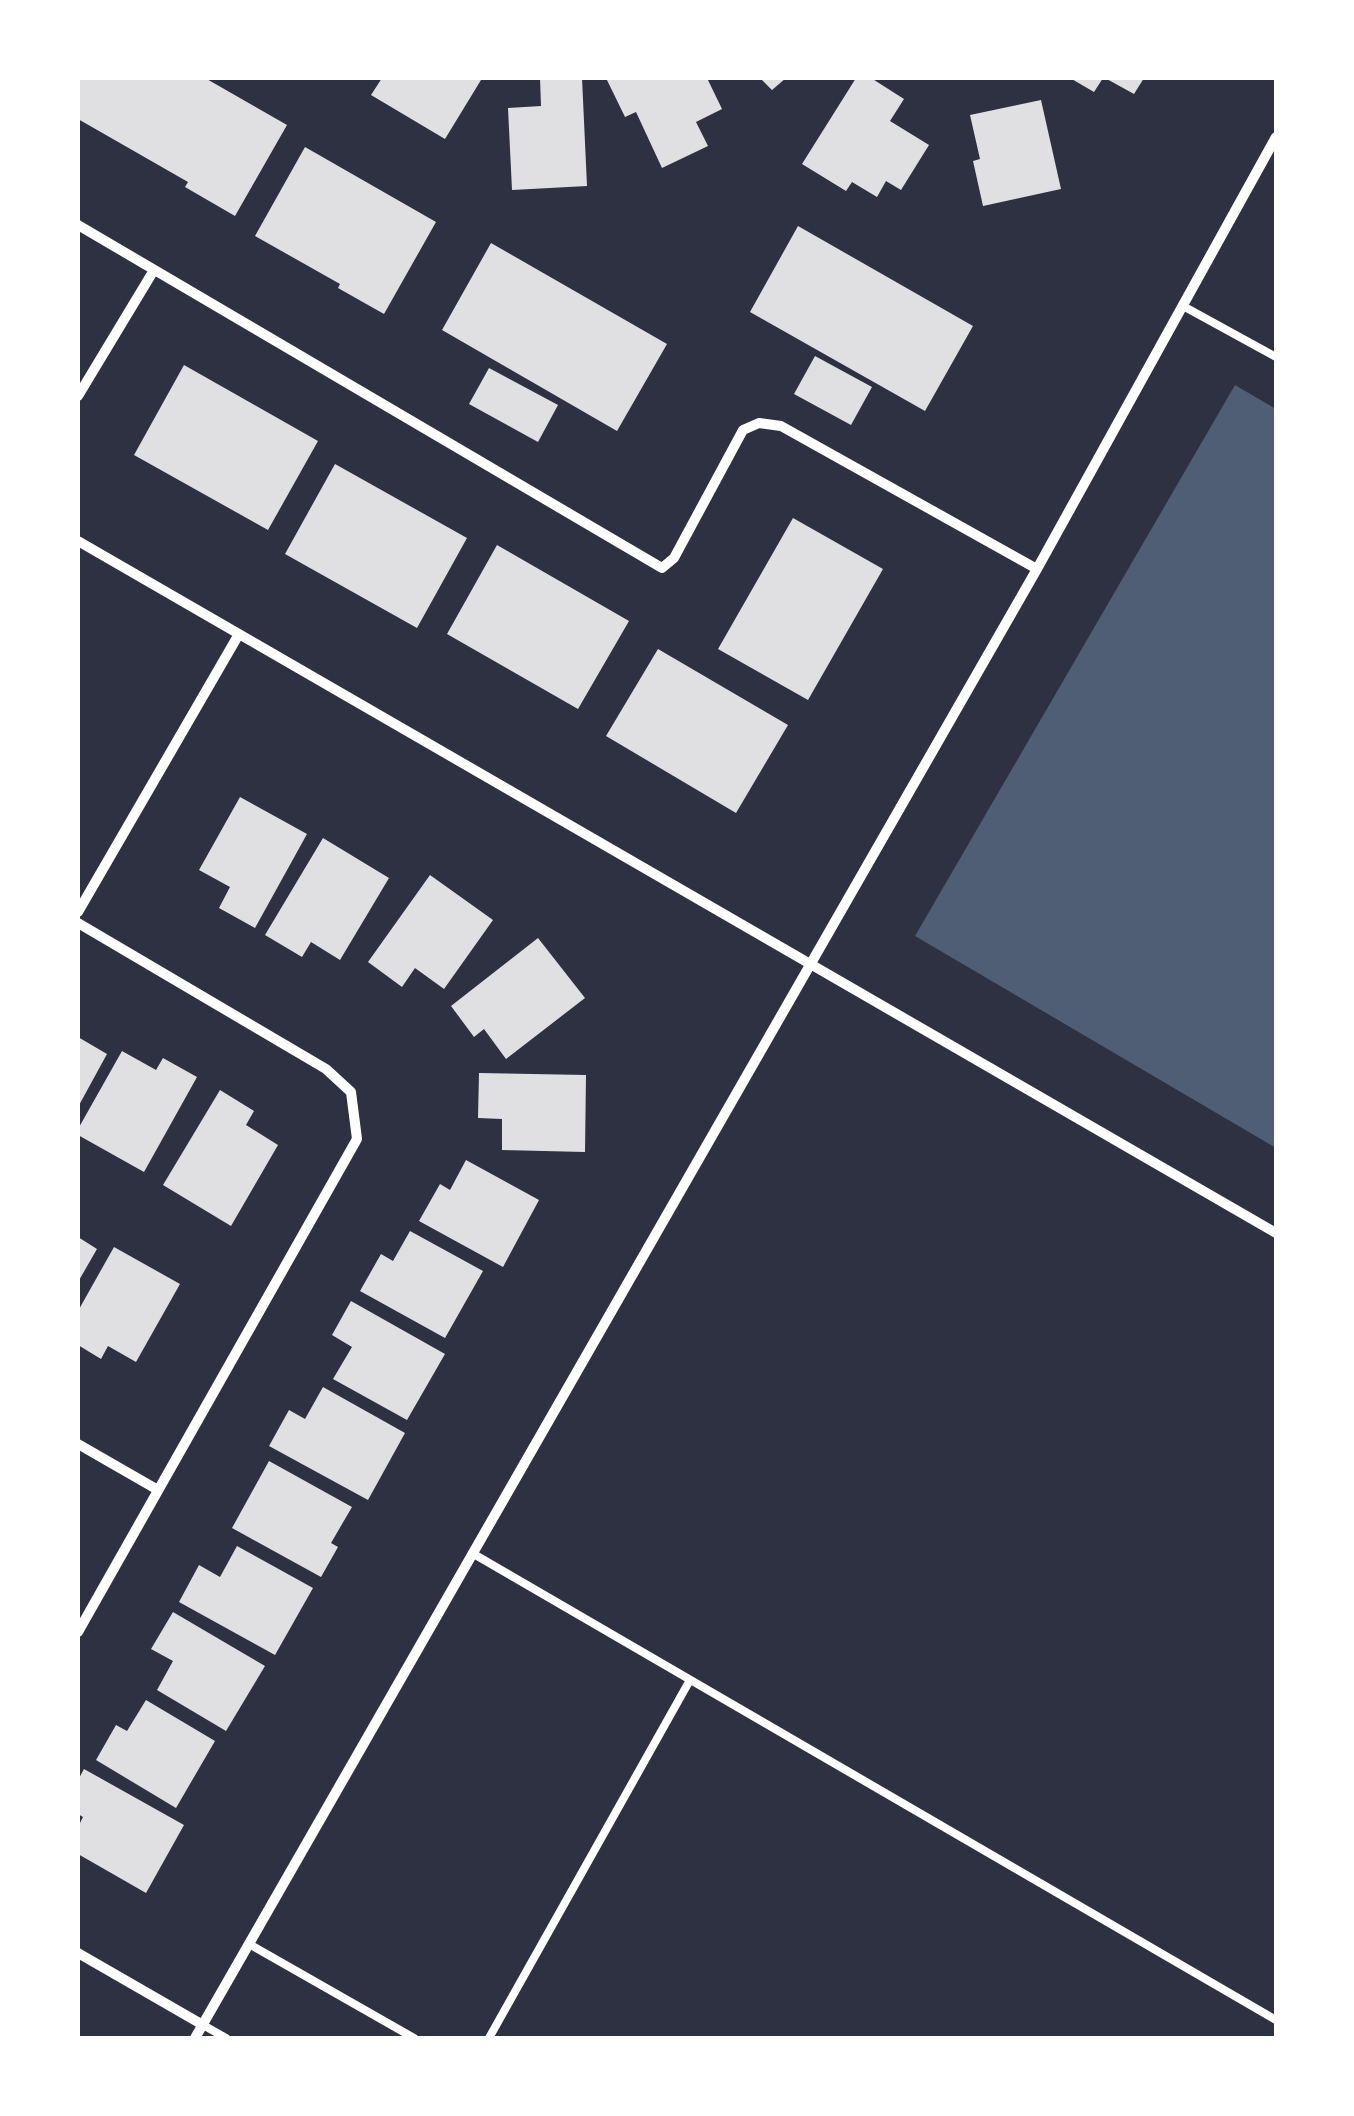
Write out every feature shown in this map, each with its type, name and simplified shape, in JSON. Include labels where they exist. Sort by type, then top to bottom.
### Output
[{"type":"street","points":[[195,2038],[1037,569],[1276,138]]},
{"type":"street","points":[[78,225],[662,568],[674,558],[744,430],[758,422],[782,426],[1037,569]]},
{"type":"street","points":[[78,396],[154,270]]},
{"type":"street","points":[[78,540],[1276,1233]]},
{"type":"street","points":[[78,912],[239,634]]},
{"type":"street","points":[[78,923],[326,1069],[351,1092],[357,1139],[78,1632]]},
{"type":"street","points":[[78,1444],[158,1490]]},
{"type":"street","points":[[78,1953],[203,2025]]},
{"type":"lane","points":[[1184,306],[1276,357]]},
{"type":"lane","points":[[472,1553],[1276,2020]]},
{"type":"lane","points":[[490,2038],[690,1680]]},
{"type":"lane","points":[[249,1944],[414,2038]]},
{"type":"lane","points":[[203,2025],[226,2038]]},
{"type":"water","points":[[1235,385],[1276,409],[1276,1148],[915,936]]},
{"type":"building","points":[[80,78],[205,78],[287,125],[235,216],[185,187],[188,182],[78,119]]},
{"type":"building","points":[[382,78],[481,80],[445,139],[371,95]]},
{"type":"building","points":[[540,78],[582,78],[587,186],[512,190],[508,108],[541,106]]},
{"type":"building","points":[[606,78],[707,78],[722,109],[696,122],[708,146],[662,168],[636,112],[625,117]]},
{"type":"building","points":[[760,78],[786,78],[772,90]]},
{"type":"building","points":[[856,78],[871,78],[904,99],[890,121],[929,145],[901,190],[886,181],[877,197],[852,182],[846,191],[802,164]]},
{"type":"building","points":[[1070,78],[1103,78],[1094,92]]},
{"type":"building","points":[[1105,78],[1144,78],[1134,94]]},
{"type":"building","points":[[1041,100],[1061,189],[983,206],[973,161],[980,159],[970,115]]},
{"type":"building","points":[[305,147],[436,222],[384,314],[255,236]]},
{"type":"building","points":[[798,226],[973,326],[925,411],[750,312]]},
{"type":"building","points":[[491,243],[667,344],[617,431],[442,330]]},
{"type":"building","points":[[815,356],[872,387],[851,425],[794,394]]},
{"type":"building","points":[[184,365],[318,441],[268,530],[134,455]]},
{"type":"building","points":[[489,368],[558,405],[538,442],[469,404]]},
{"type":"building","points":[[335,464],[467,538],[417,628],[285,554]]},
{"type":"building","points":[[793,518],[883,569],[808,700],[718,649]]},
{"type":"building","points":[[497,545],[629,621],[578,709],[447,634]]},
{"type":"building","points":[[658,649],[788,725],[736,813],[606,736]]},
{"type":"building","points":[[240,797],[307,834],[255,928],[219,908],[230,887],[199,870]]},
{"type":"building","points":[[323,838],[389,878],[340,960],[311,942],[302,957],[265,935]]},
{"type":"building","points":[[430,875],[493,920],[444,989],[415,968],[402,987],[368,962]]},
{"type":"building","points":[[538,938],[585,998],[506,1059],[484,1029],[474,1037],[451,1006]]},
{"type":"building","points":[[78,1037],[107,1054],[78,1107]]},
{"type":"building","points":[[122,1051],[156,1070],[163,1058],[197,1077],[144,1172],[78,1135]]},
{"type":"building","points":[[479,1073],[586,1075],[585,1152],[502,1150],[502,1119],[478,1118]]},
{"type":"building","points":[[220,1090],[254,1111],[246,1125],[278,1145],[231,1226],[163,1185]]},
{"type":"building","points":[[466,1160],[539,1200],[503,1267],[419,1221],[440,1184],[450,1190]]},
{"type":"building","points":[[410,1231],[483,1271],[445,1338],[360,1291],[381,1254],[393,1261]]},
{"type":"building","points":[[78,1237],[97,1249],[78,1282]]},
{"type":"building","points":[[114,1247],[180,1284],[136,1362],[108,1346],[101,1359],[78,1345],[78,1311]]},
{"type":"building","points":[[351,1301],[445,1354],[407,1420],[333,1379],[352,1347],[332,1335]]},
{"type":"building","points":[[323,1387],[405,1433],[368,1500],[269,1446],[289,1410],[305,1419]]},
{"type":"building","points":[[269,1461],[352,1507],[331,1543],[338,1547],[321,1577],[232,1528]]},
{"type":"building","points":[[237,1546],[313,1588],[275,1655],[179,1602],[199,1565],[220,1577]]},
{"type":"building","points":[[173,1612],[265,1666],[226,1731],[157,1690],[173,1661],[151,1649]]},
{"type":"building","points":[[146,1700],[215,1741],[176,1808],[96,1760],[116,1725],[127,1731]]},
{"type":"building","points":[[84,1769],[184,1825],[146,1893],[78,1854],[78,1827],[83,1817],[78,1814],[78,1780]]}]
